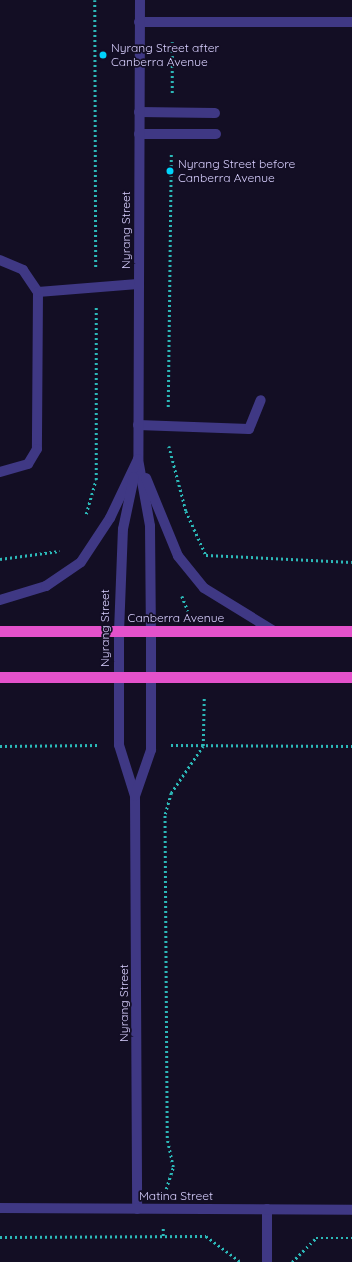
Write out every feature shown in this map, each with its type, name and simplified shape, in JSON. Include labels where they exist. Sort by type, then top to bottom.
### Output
[{"type":"highway","name":"Canberra Avenue","points":[[0,631],[352,631]]},
{"type":"highway","points":[[0,677],[352,677]]},
{"type":"street","name":"Nyrang Street","points":[[135,796],[151,744],[153,677],[150,526],[138,459],[140,0]]},
{"type":"street","points":[[140,22],[352,22]]},
{"type":"street","points":[[139,112],[216,113]]},
{"type":"street","points":[[139,134],[216,134]]},
{"type":"street","points":[[0,260],[22,270],[38,292],[37,449],[28,464],[0,472]]},
{"type":"street","points":[[38,292],[138,284]]},
{"type":"street","points":[[138,426],[249,429],[261,400]]},
{"type":"street","points":[[0,600],[46,586],[81,562],[110,518],[138,459]]},
{"type":"street","points":[[138,459],[178,556],[204,588],[274,631]]},
{"type":"street","name":"Nyrang Street","points":[[137,1209],[135,796],[119,745],[118,677],[123,530],[138,459]]},
{"type":"street","name":"Matina Street","points":[[0,1208],[352,1210]]},
{"type":"street","points":[[267,1209],[267,1262]]},
{"type":"path","points":[[85,517],[96,480],[95,0]]},
{"type":"path","points":[[172,112],[173,22]]},
{"type":"path","points":[[171,134],[168,441],[186,511],[206,555],[352,562]]},
{"type":"path","points":[[0,559],[68,550]]},
{"type":"path","points":[[179,588],[196,631]]},
{"type":"path","points":[[163,1236],[166,1179],[173,1167],[167,1138],[165,814],[171,793],[203,746],[205,678]]},
{"type":"path","points":[[151,744],[203,746],[352,746]]},
{"type":"path","points":[[0,746],[119,745]]},
{"type":"path","points":[[0,1237],[206,1236],[241,1262]]},
{"type":"path","points":[[292,1262],[316,1238],[352,1238]]},
{"type":"place","name":"Nyrang Street after Canberra Avenue","points":[[103,55]]},
{"type":"place","name":"Nyrang Street before Canberra Avenue","points":[[170,171]]}]
